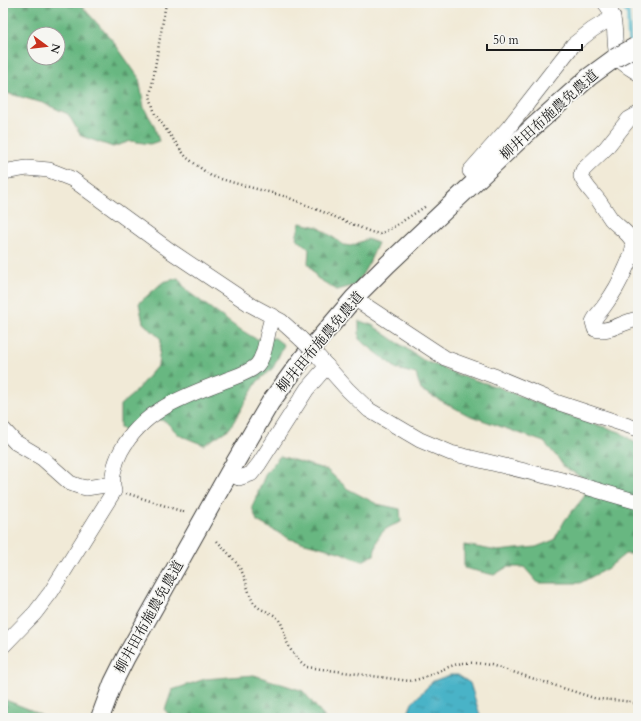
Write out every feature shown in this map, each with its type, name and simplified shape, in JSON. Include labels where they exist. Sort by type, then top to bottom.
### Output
[{"type":"street","points":[[605,3],[613,17],[616,49],[620,60],[638,73]]},
{"type":"street","points":[[479,179],[470,171],[509,127],[573,45],[592,30],[613,17]]},
{"type":"street","name":"柳井田布施農免農道","points":[[100,718],[113,683],[126,657],[229,473],[270,403],[303,358],[354,298],[533,127],[589,77],[615,58],[636,46]]},
{"type":"street","points":[[638,114],[630,119],[606,148],[582,170],[581,176],[583,182],[599,200],[611,218],[628,234],[633,242],[633,250],[625,270],[605,306],[596,314],[593,322],[595,329],[600,331],[607,330],[638,319]]},
{"type":"street","points":[[3,172],[27,168],[49,170],[72,179],[172,252],[251,304],[281,321],[316,354],[348,390],[369,410],[420,440],[451,453],[562,480],[638,502]]},
{"type":"street","points":[[354,298],[445,358],[494,376],[556,402],[638,429]]},
{"type":"street","points":[[3,646],[35,613],[51,592],[113,488],[117,458],[128,439],[141,423],[159,409],[244,373],[257,365],[262,356],[273,316]]},
{"type":"street","points":[[229,473],[239,478],[251,474],[307,389],[327,366]]},
{"type":"street","points":[[3,429],[16,442],[42,458],[70,483],[86,488],[113,488]]},
{"type":"path","points":[[166,3],[150,96],[155,114],[186,157],[212,176],[287,197],[349,224],[380,234],[432,202]]},
{"type":"path","points":[[113,488],[184,512]]},
{"type":"path","points":[[216,542],[229,553],[242,572],[253,602],[257,607],[273,614],[278,619],[283,627],[289,646],[300,662],[307,667],[408,681],[417,680],[463,663],[478,663],[491,665],[594,698],[604,700],[625,700],[638,704]]},
{"type":"green space","points":[[3,3],[79,3],[113,41],[139,78],[144,108],[154,125],[159,141],[150,144],[131,141],[113,147],[81,136],[68,114],[43,103],[3,92]]},
{"type":"green space","points":[[300,223],[318,227],[344,245],[351,246],[367,239],[378,243],[369,263],[356,285],[337,290],[317,278],[308,263],[309,249],[296,238]]},
{"type":"green space","points":[[178,278],[187,291],[236,327],[256,339],[275,338],[284,345],[273,368],[257,382],[230,428],[204,445],[179,435],[165,421],[144,417],[127,431],[120,428],[120,405],[132,395],[158,365],[161,339],[143,323],[139,303],[163,282]]},
{"type":"green space","points":[[359,321],[372,325],[423,360],[459,375],[498,387],[564,414],[620,432],[638,445],[638,488],[634,496],[638,502],[638,554],[625,554],[608,568],[580,583],[538,583],[524,567],[507,567],[494,575],[464,568],[464,545],[498,551],[536,547],[554,540],[565,520],[584,497],[588,481],[564,467],[544,442],[468,415],[421,390],[416,374],[397,369],[359,339]]},
{"type":"green space","points":[[280,456],[327,470],[348,489],[377,504],[400,509],[401,522],[384,530],[377,542],[374,555],[362,561],[339,552],[290,539],[257,521],[252,507],[266,473]]},
{"type":"green space","points":[[254,675],[303,691],[325,718],[171,718],[165,710],[172,690],[205,679]]},
{"type":"green space","points":[[3,699],[31,710],[46,718],[3,718]]},
{"type":"water","points":[[450,675],[458,675],[470,683],[481,718],[406,718],[412,703],[433,681]]},
{"type":"waterway","points":[[618,3],[628,13],[629,39],[631,44]]},
{"type":"waterway","points":[[634,52],[638,61]]}]
